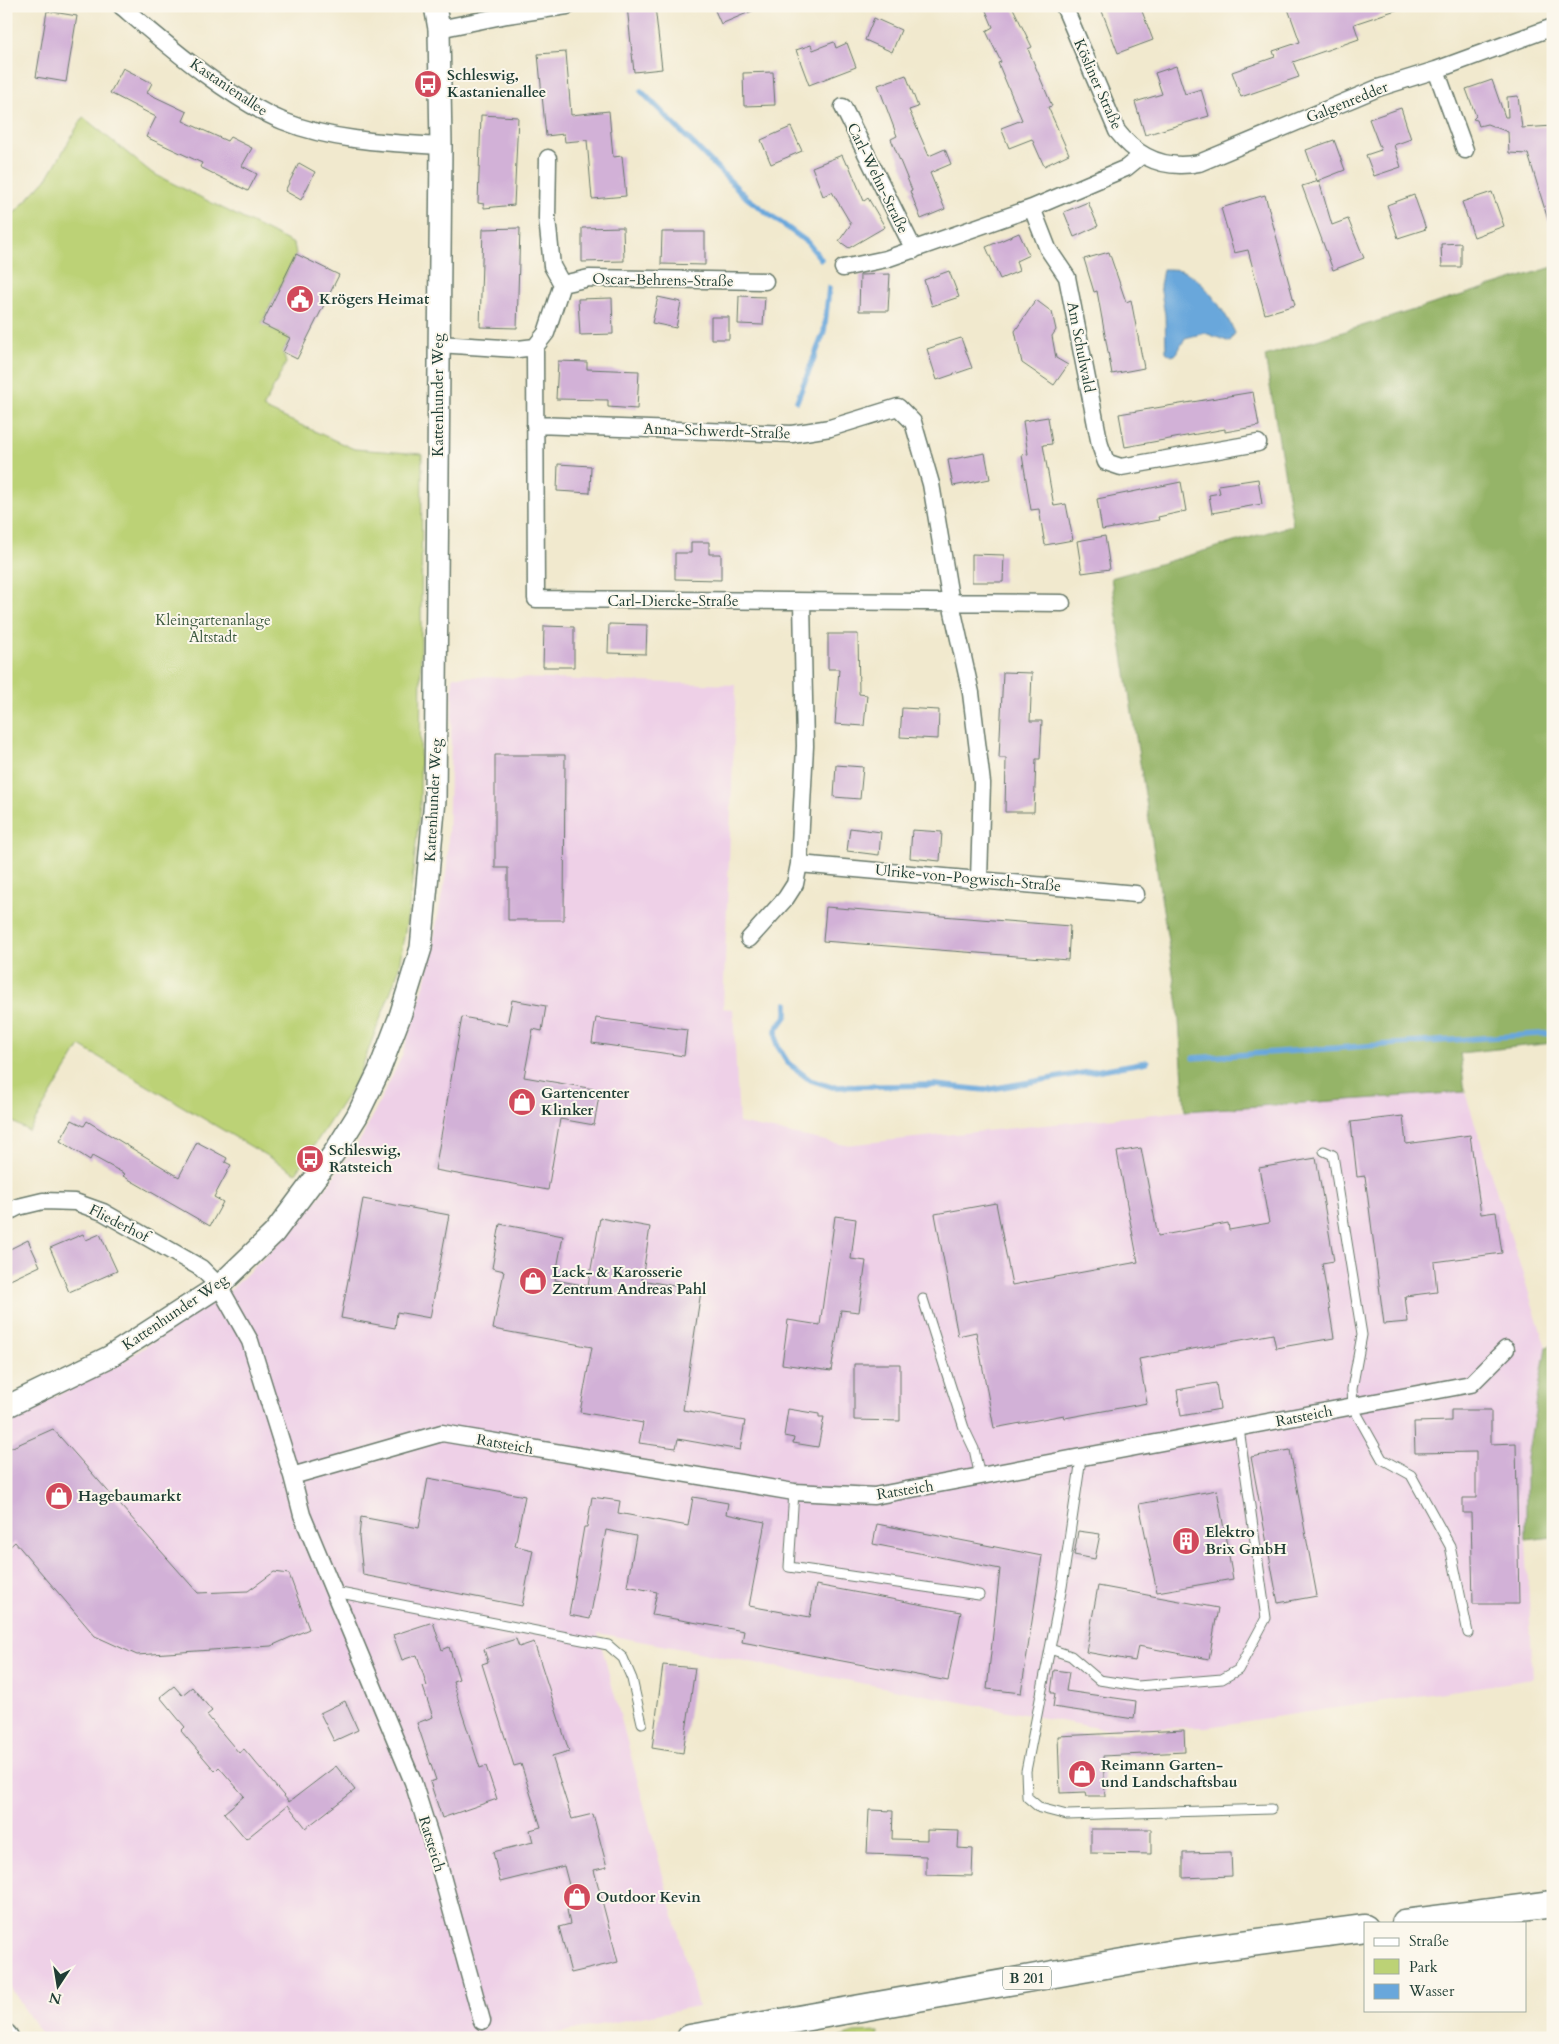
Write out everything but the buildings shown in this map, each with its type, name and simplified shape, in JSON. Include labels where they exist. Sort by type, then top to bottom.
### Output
[{"type":"main road","points":[[1413,1922],[1553,1904]]},
{"type":"main road","name":"B 201","points":[[690,2038],[1174,1952],[1364,1928]]},
{"type":"street","name":"Kastanienallee","points":[[121,6],[187,59],[246,102],[283,121],[337,136],[372,142],[441,146]]},
{"type":"street","name":"Kattenhunder Weg","points":[[6,1407],[109,1357],[219,1286],[274,1233],[334,1153],[348,1131],[379,1071],[400,1016],[421,948],[435,800],[441,146],[439,29],[435,6]]},
{"type":"street","points":[[439,29],[507,15],[567,6]]},
{"type":"street","name":"Kösliner Straße","points":[[1064,6],[1117,131],[1128,145],[1142,155]]},
{"type":"street","name":"Galgenredder","points":[[1142,155],[1169,165],[1184,166],[1199,163],[1378,88],[1436,70],[1553,27]]},
{"type":"street","points":[[1436,70],[1465,150]]},
{"type":"street","name":"Carl-Wehn-Straße","points":[[843,107],[914,250]]},
{"type":"street","points":[[1032,208],[1126,168],[1142,155]]},
{"type":"street","points":[[438,344],[518,349],[535,348],[546,333],[562,284],[552,266],[547,218],[548,158]]},
{"type":"street","name":"Carl-Wehn-Straße","points":[[843,268],[886,259],[1032,208]]},
{"type":"street","name":"Am Schulwald","points":[[1032,208],[1048,249],[1067,277],[1100,445],[1106,462],[1121,467],[1258,442]]},
{"type":"street","name":"Oscar-Behrens-Straße","points":[[562,284],[588,278],[765,281]]},
{"type":"street","name":"Carl-Diercke-Straße","points":[[535,348],[536,600],[1062,603]]},
{"type":"street","name":"Anna-Schwerdt-Straße","points":[[535,425],[792,434],[830,428],[898,407],[913,422],[931,484],[951,603]]},
{"type":"street","points":[[749,939],[786,898],[795,884],[799,864],[805,746],[802,602]]},
{"type":"street","points":[[951,603],[971,693],[982,783],[980,879]]},
{"type":"street","name":"Ulrike-von-Pogwisch-Straße","points":[[799,864],[1136,894]]},
{"type":"street","name":"Fliederhof","points":[[6,1213],[18,1207],[43,1201],[75,1202],[103,1212],[201,1268],[219,1286]]},
{"type":"street","name":"Ratsteich","points":[[219,1286],[250,1341],[292,1476],[302,1515],[413,1782],[437,1858],[482,2021]]},
{"type":"street","name":"Ratsteich","points":[[292,1476],[442,1433],[794,1492],[874,1496],[1080,1459],[1472,1384],[1506,1350]]},
{"type":"street","points":[[6,2034],[8,2038]]},
{"type":"lane","points":[[1324,1151],[1333,1155],[1362,1335],[1352,1389],[1353,1407],[1382,1459],[1411,1475],[1450,1546],[1468,1633]]},
{"type":"lane","points":[[923,1298],[964,1428],[974,1449],[980,1477]]},
{"type":"lane","points":[[1050,1649],[1071,1656],[1099,1680],[1138,1686],[1222,1679],[1238,1670],[1266,1618],[1239,1429]]},
{"type":"lane","points":[[1080,1459],[1062,1587],[1026,1771],[1027,1797],[1040,1808],[1068,1814],[1271,1809]]},
{"type":"lane","points":[[794,1492],[789,1567],[979,1595]]},
{"type":"lane","points":[[335,1592],[608,1645],[623,1658],[632,1679],[642,1723]]},
{"type":"shaded area","points":[[453,676],[736,685],[723,1008],[733,1009],[739,1123],[845,1145],[1185,1111],[1465,1092],[1546,1347],[1526,1464],[1526,1540],[1533,1679],[1207,1727],[1103,1729],[598,1633],[698,2006],[532,2038],[44,2038],[6,1981],[6,1420],[113,1368],[227,1293],[281,1241],[318,1199],[362,1137],[402,1056],[426,979],[447,868]]},
{"type":"green space","name":"Kleingartenanlage Altstadt","points":[[83,117],[152,173],[294,244],[296,254],[262,323],[290,338],[283,352],[286,363],[263,408],[354,449],[422,454],[420,804],[410,902],[398,972],[357,1080],[296,1173],[80,1046],[29,1131],[6,1118],[6,222],[48,177]]},
{"type":"green space","points":[[1553,267],[1553,1043],[1460,1053],[1465,1092],[1185,1111],[1178,1005],[1111,578],[1293,525],[1265,356]]},
{"type":"green space","points":[[1553,1345],[1553,1537],[1526,1540],[1526,1464],[1546,1347]]},
{"type":"green space","points":[[878,2032],[878,2038],[838,2038],[854,2033]]},
{"type":"water","points":[[1163,269],[1187,273],[1204,286],[1226,315],[1235,333],[1230,342],[1205,333],[1185,338],[1177,353],[1172,356],[1166,352],[1165,315],[1160,286]]},
{"type":"waterway","points":[[641,91],[747,198],[807,242],[821,259]]},
{"type":"waterway","points":[[797,401],[824,332],[829,288]]},
{"type":"waterway","points":[[787,1004],[787,1015],[776,1030],[777,1045],[788,1063],[810,1080],[832,1087],[935,1085],[985,1090],[1147,1062]]},
{"type":"waterway","points":[[1193,1058],[1553,1033]]},
{"type":"place","name":"Schleswig, Kastanienallee","points":[[428,84]]},
{"type":"place","name":"Krögers Heimat","points":[[300,299]]},
{"type":"place","name":"Gartencenter Klinker","points":[[522,1102]]},
{"type":"place","name":"Schleswig, Ratsteich","points":[[310,1159]]},
{"type":"place","name":"Lack- & Karosserie Zentrum Andreas Pahl","points":[[533,1281]]},
{"type":"place","name":"Hagebaumarkt","points":[[59,1496]]},
{"type":"place","name":"Elektro Brix GmbH","points":[[1186,1541]]},
{"type":"place","name":"Reimann Garten- und Landschaftsbau","points":[[1082,1774]]},
{"type":"place","name":"Outdoor Kevin","points":[[577,1897]]}]
